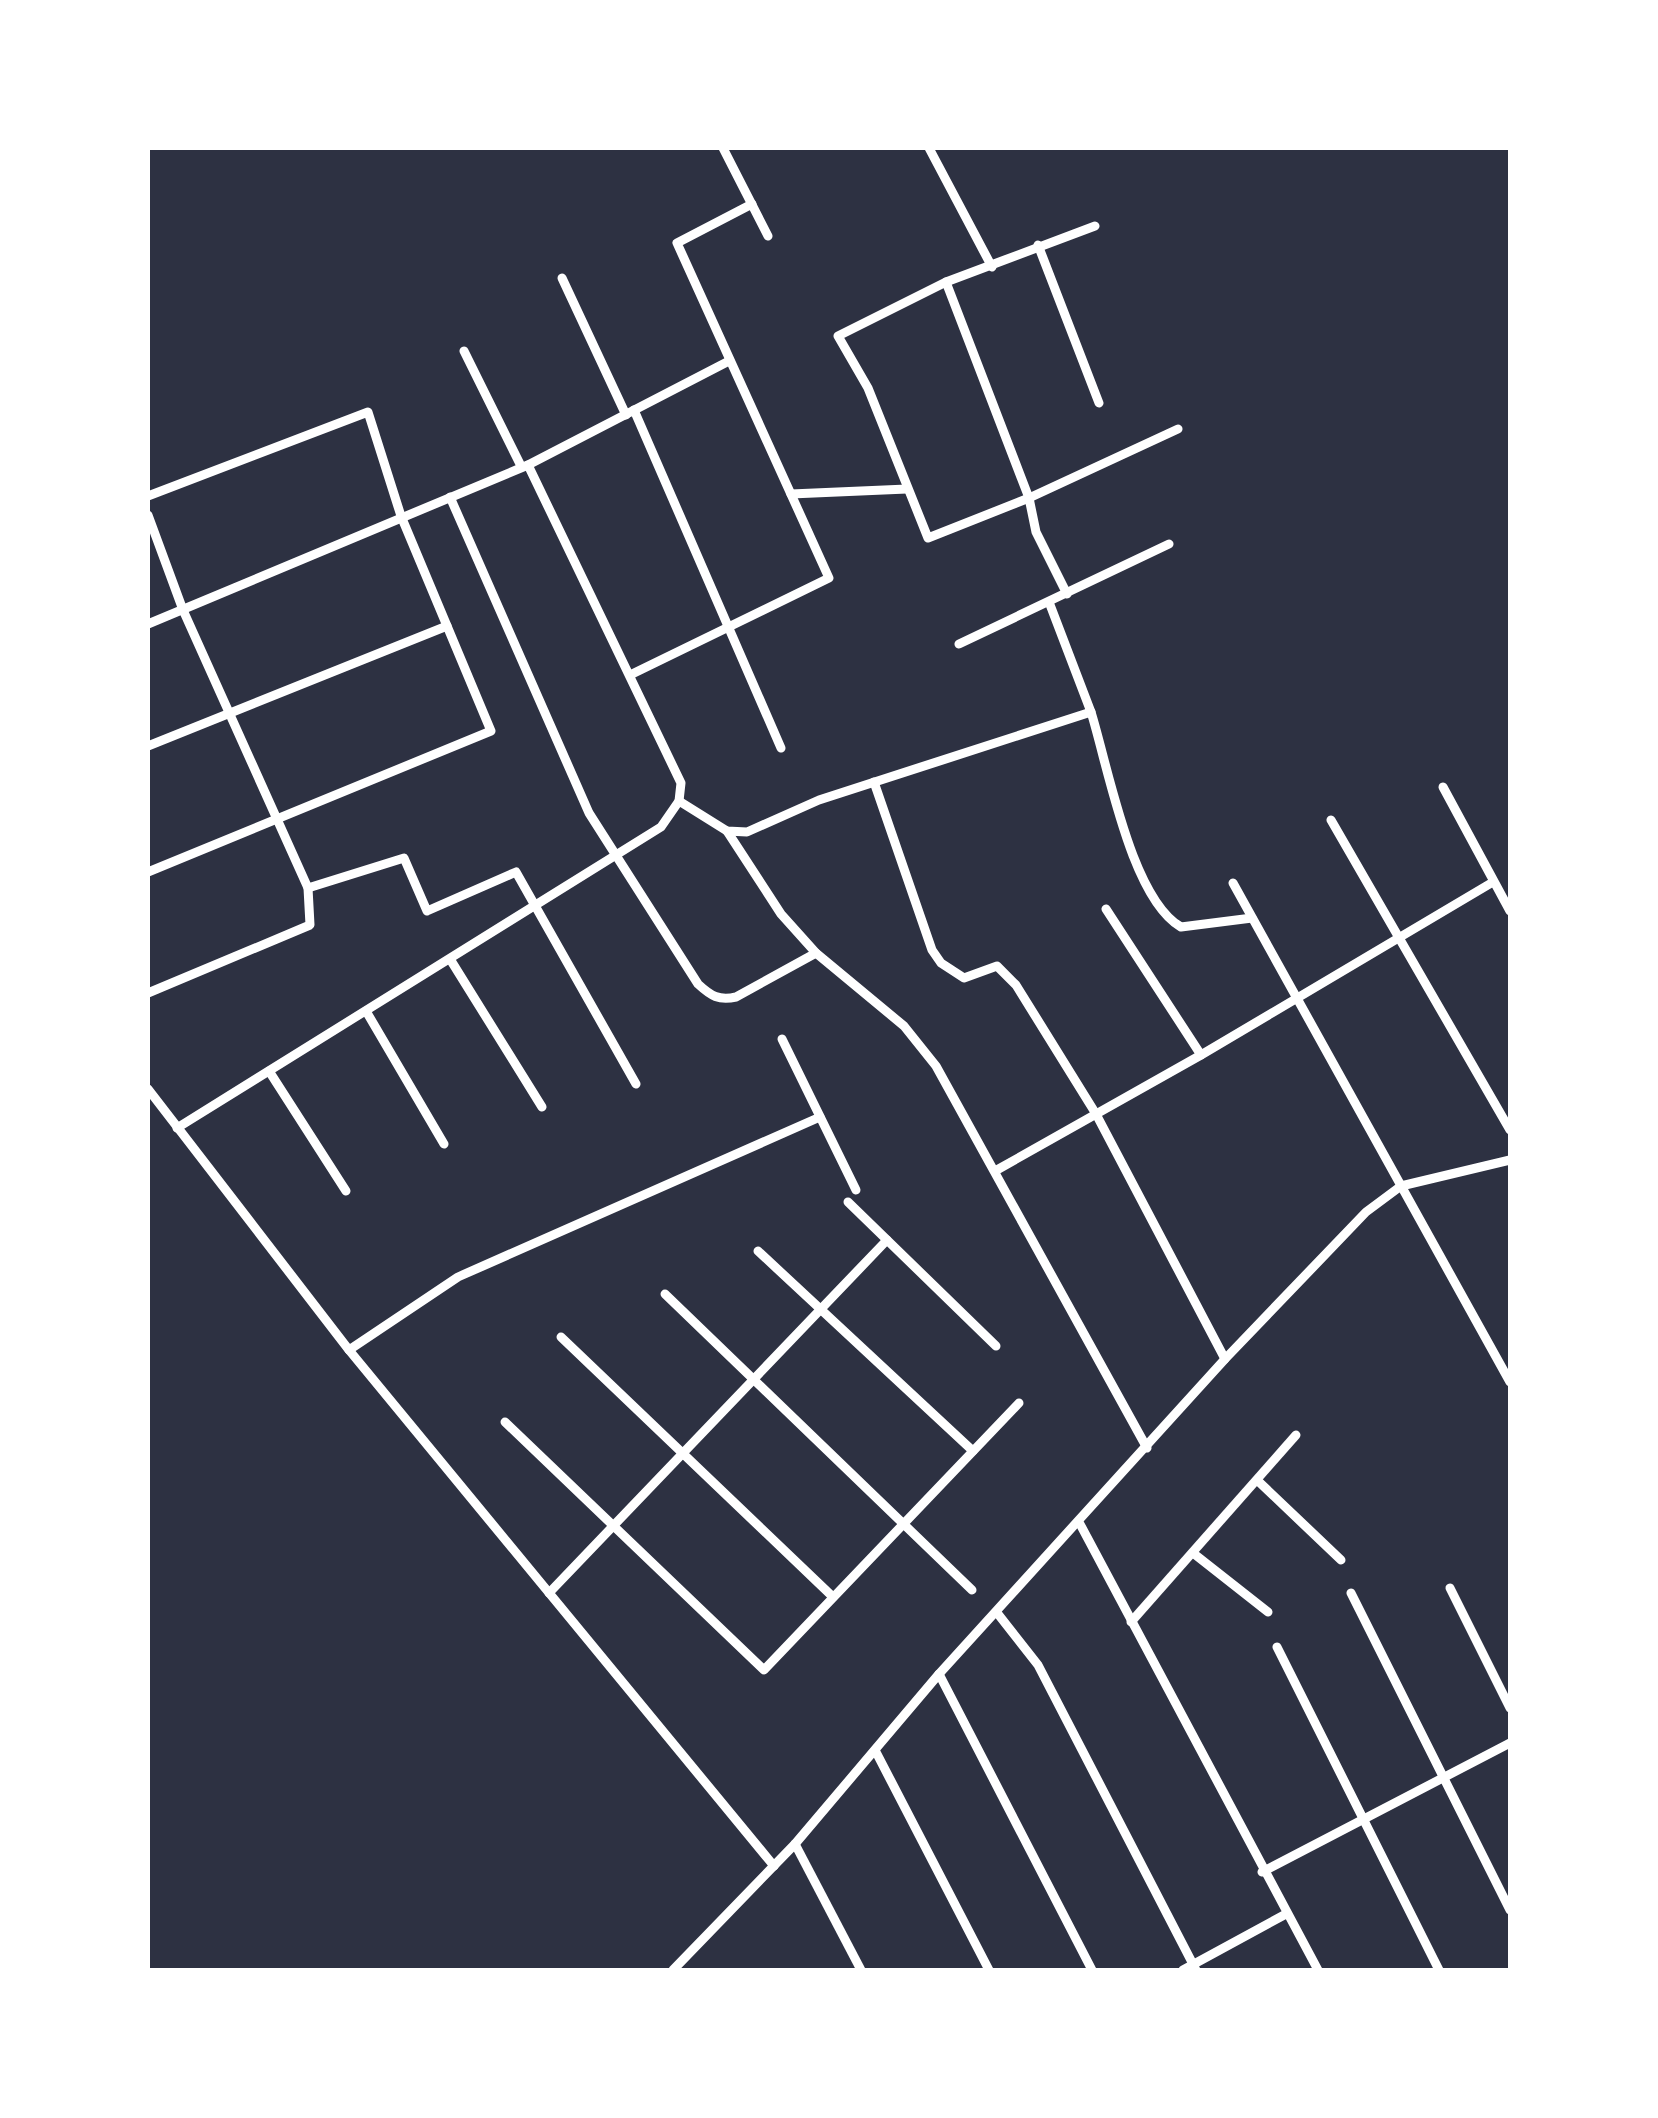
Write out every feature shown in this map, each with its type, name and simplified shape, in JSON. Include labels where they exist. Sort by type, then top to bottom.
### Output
[{"type":"street","points":[[723,148],[768,236]]},
{"type":"street","points":[[929,148],[992,267]]},
{"type":"street","points":[[630,675],[830,578],[677,244],[752,204]]},
{"type":"street","points":[[1095,226],[946,282],[838,336],[868,388],[928,538],[1178,430]]},
{"type":"street","points":[[1038,245],[1099,403]]},
{"type":"street","points":[[562,278],[732,626],[781,748]]},
{"type":"street","points":[[946,282],[1028,498],[1036,532],[1066,594]]},
{"type":"street","points":[[178,1128],[661,827],[679,801],[681,783],[630,675],[464,351]]},
{"type":"street","points":[[148,624],[524,466],[729,362]]},
{"type":"street","points":[[148,496],[368,412],[401,516],[491,732],[148,872]]},
{"type":"street","points":[[791,494],[907,489]]},
{"type":"street","points":[[450,497],[589,813],[698,984],[723,1000],[736,997],[816,953]]},
{"type":"street","points":[[148,515],[183,610],[308,888],[310,925],[148,993]]},
{"type":"street","points":[[959,644],[1169,544]]},
{"type":"street","points":[[1049,602],[1091,712],[1142,879],[1164,913],[1181,926],[1252,918]]},
{"type":"street","points":[[148,746],[447,626]]},
{"type":"street","points":[[727,831],[747,832],[819,800],[1091,712]]},
{"type":"street","points":[[874,782],[932,950],[940,963],[964,978],[997,966],[1005,970],[1096,1114],[1225,1360]]},
{"type":"street","points":[[1443,787],[1510,911]]},
{"type":"street","points":[[679,801],[727,831],[781,914],[816,953],[904,1026],[936,1066],[1147,1448]]},
{"type":"street","points":[[1331,820],[1396,940],[1510,1130]]},
{"type":"street","points":[[308,888],[404,858],[427,911],[516,872],[636,1084]]},
{"type":"street","points":[[1232,882],[1510,1382]]},
{"type":"street","points":[[994,1170],[1201,1056],[1493,882]]},
{"type":"street","points":[[1106,909],[1201,1056]]},
{"type":"street","points":[[450,959],[542,1107]]},
{"type":"street","points":[[366,1012],[444,1144]]},
{"type":"street","points":[[782,1039],[856,1190]]},
{"type":"street","points":[[269,1071],[346,1191]]},
{"type":"street","points":[[148,1090],[348,1350],[774,1866]]},
{"type":"street","points":[[348,1350],[458,1277],[820,1117]]},
{"type":"street","points":[[673,1970],[796,1844],[939,1674],[1354,1224],[1401,1186],[1510,1160]]},
{"type":"street","points":[[848,1202],[996,1346]]},
{"type":"street","points":[[549,1594],[887,1240]]},
{"type":"street","points":[[758,1251],[973,1451]]},
{"type":"street","points":[[665,1294],[972,1590]]},
{"type":"street","points":[[561,1337],[834,1597]]},
{"type":"street","points":[[505,1422],[764,1670],[1018,1403]]},
{"type":"street","points":[[1132,1622],[1296,1435]]},
{"type":"street","points":[[1257,1480],[1340,1560]]},
{"type":"street","points":[[1080,1524],[1262,1872],[1318,1970]]},
{"type":"street","points":[[1193,1553],[1268,1612]]},
{"type":"street","points":[[1450,1588],[1510,1708]]},
{"type":"street","points":[[1351,1592],[1510,1910]]},
{"type":"street","points":[[998,1614],[1038,1665],[1195,1968]]},
{"type":"street","points":[[1277,1647],[1360,1820],[1439,1970]]},
{"type":"street","points":[[939,1674],[1092,1970]]},
{"type":"street","points":[[1262,1872],[1510,1744]]},
{"type":"street","points":[[876,1752],[989,1970]]},
{"type":"street","points":[[796,1844],[861,1970]]},
{"type":"street","points":[[1183,1970],[1195,1968],[1286,1914]]}]
